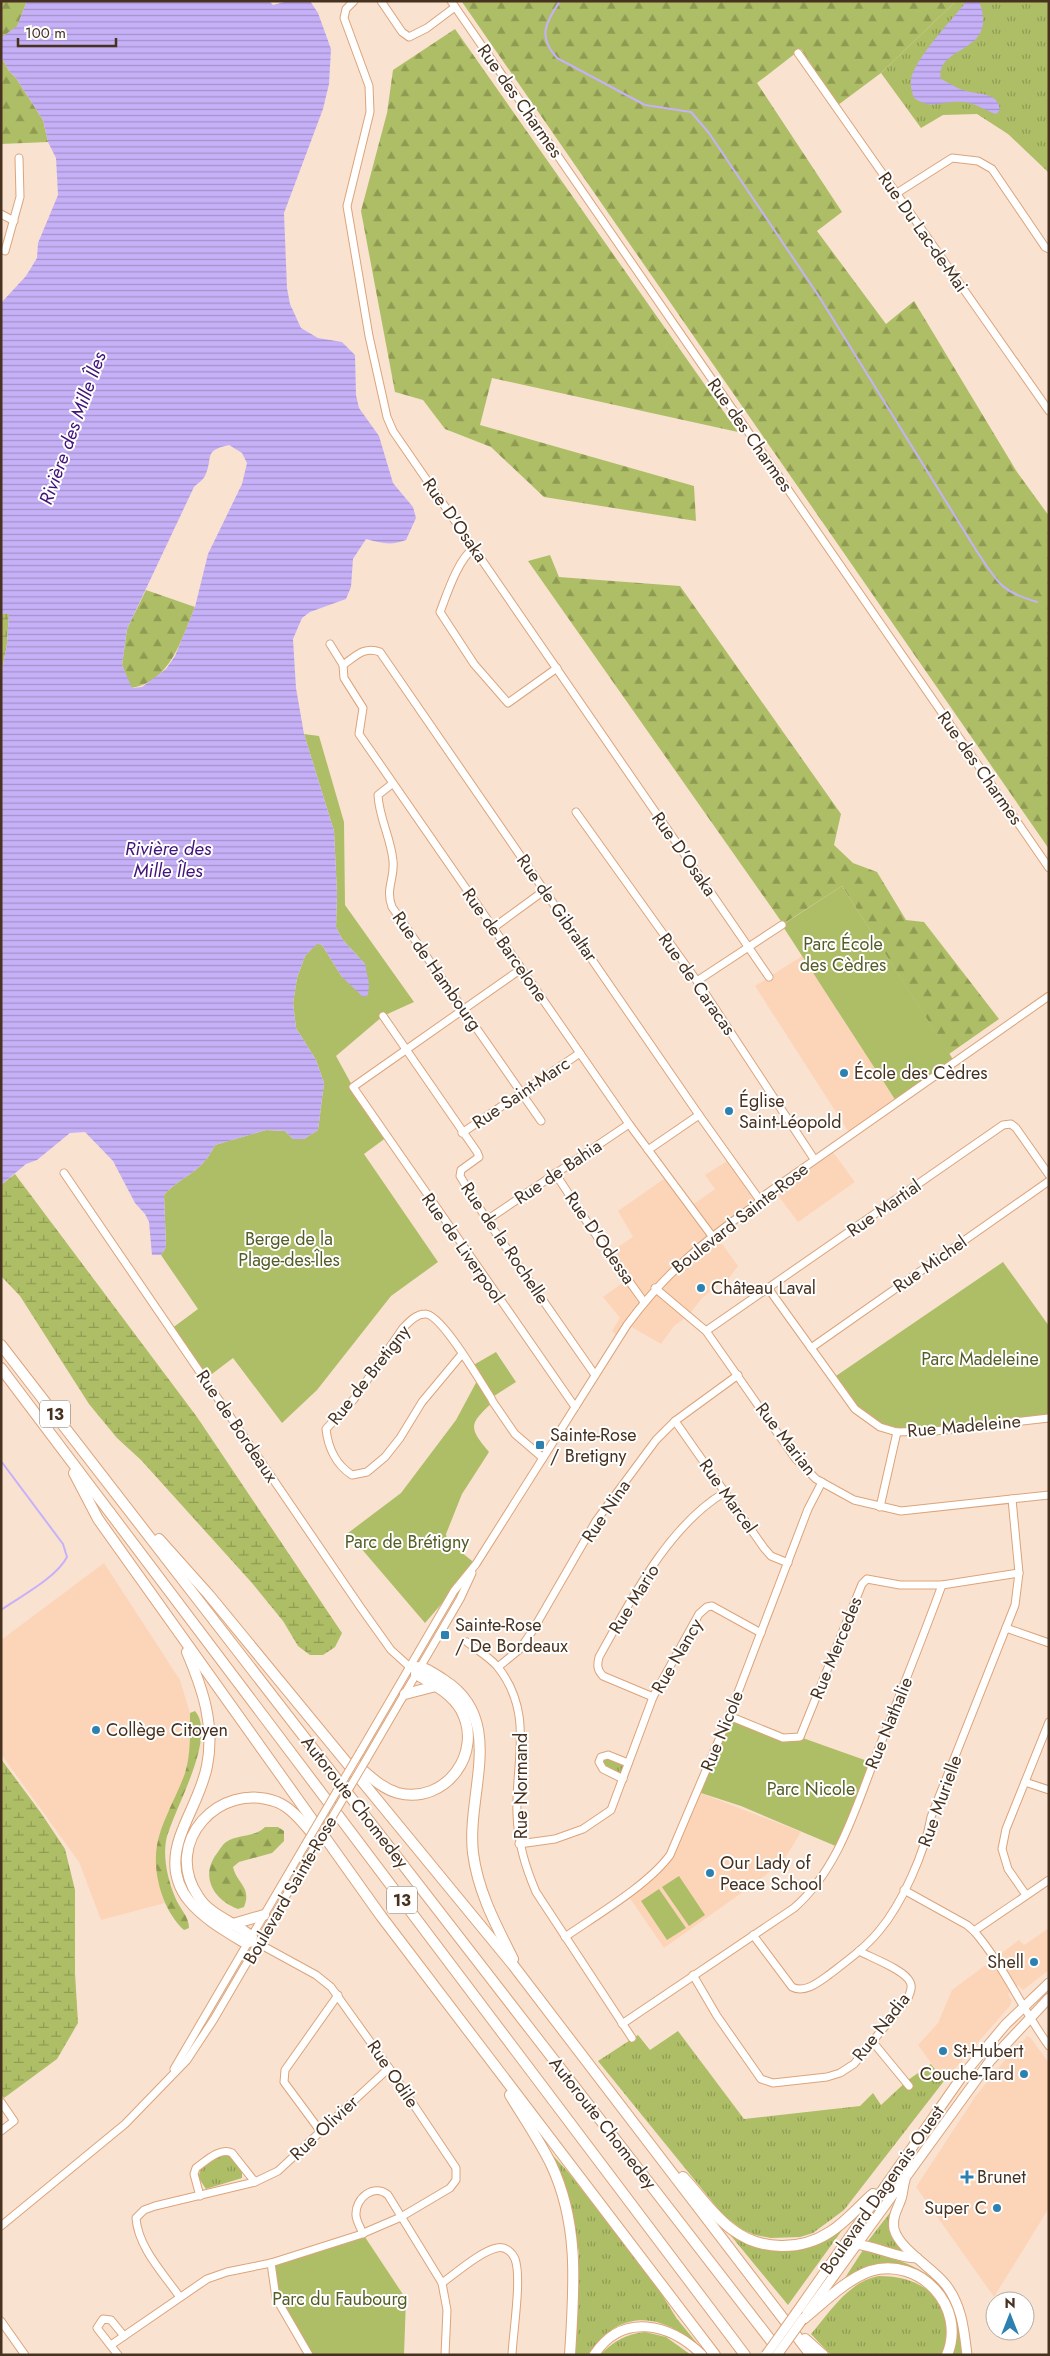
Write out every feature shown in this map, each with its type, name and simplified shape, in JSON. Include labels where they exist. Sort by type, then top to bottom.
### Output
[{"type":"highway","name":"Autoroute Chomedey","points":[[1,1345],[782,2355]]},
{"type":"highway","name":"Autoroute Chomedey","points":[[1,1368],[745,2355]]},
{"type":"highway","points":[[59,1446],[98,1519],[348,1871],[715,2355]]},
{"type":"highway","points":[[108,1483],[210,1595],[523,1978],[811,2355]]},
{"type":"highway","points":[[179,1633],[205,1698],[210,1735],[208,1759],[203,1782],[178,1843],[176,1857],[177,1875],[186,1896],[199,1913],[242,1941],[253,1941]]},
{"type":"highway","points":[[330,1743],[371,1778],[393,1791],[415,1794],[442,1785],[461,1765],[467,1750],[468,1734],[460,1708],[450,1696],[416,1669]]},
{"type":"highway","points":[[416,1669],[460,1692],[471,1705],[477,1718],[481,1744],[472,1821],[475,1865],[488,1908],[523,1978]]},
{"type":"highway","points":[[405,1694],[436,1686]]},
{"type":"highway","points":[[253,1941],[201,1901],[192,1885],[187,1861],[189,1843],[198,1824],[207,1814],[226,1803],[239,1799],[254,1798],[276,1802],[287,1807],[348,1871]]},
{"type":"highway","points":[[233,1924],[264,1915]]},
{"type":"highway","points":[[484,2052],[544,2152],[563,2196],[571,2229],[574,2256],[570,2355]]},
{"type":"highway","points":[[636,2124],[728,2227],[743,2237],[760,2243],[788,2246],[816,2240],[837,2227],[873,2194]]},
{"type":"highway","points":[[799,2316],[858,2277],[884,2269],[903,2270],[927,2281],[943,2299],[952,2324],[952,2339],[948,2355]]},
{"type":"highway","points":[[787,2323],[823,2355]]},
{"type":"main road","name":"Boulevard Dagenais Ouest","points":[[777,2355],[799,2316],[845,2244],[973,2062],[1024,2006],[1049,1983]]},
{"type":"main road","name":"Boulevard Dagenais Ouest","points":[[766,2355],[856,2244],[990,2061],[1049,1998]]},
{"type":"main road","points":[[906,2175],[901,2200],[894,2216],[894,2228],[899,2238],[917,2258],[938,2276],[952,2294],[961,2316],[967,2355]]},
{"type":"main road","points":[[873,2194],[891,2178]]},
{"type":"main road","points":[[845,2244],[856,2244],[906,2258],[917,2258]]},
{"type":"main road","points":[[594,2355],[606,2340],[643,2326],[673,2333],[702,2355]]},
{"type":"street","name":"Rue D'Osaka","points":[[354,1],[346,9],[344,18],[369,86],[370,112],[347,206],[387,417],[393,431],[769,977]]},
{"type":"street","points":[[382,1],[402,32],[408,37],[427,28],[453,4]]},
{"type":"street","name":"Rue des Charmes","points":[[453,4],[1049,868]]},
{"type":"street","name":"Rue Du Lac-de-Mai","points":[[798,53],[1049,411]]},
{"type":"street","points":[[4,251],[14,221],[20,190],[19,158]]},
{"type":"street","points":[[896,193],[952,158],[978,161],[992,169],[1045,246],[1049,249]]},
{"type":"street","points":[[1,214],[14,221]]},
{"type":"street","points":[[474,548],[468,552],[461,565],[440,612],[474,664],[508,703],[557,668]]},
{"type":"street","name":"Rue de Barcelone","points":[[330,644],[343,665],[344,678],[363,708],[359,734],[629,1124],[712,1236]]},
{"type":"street","name":"Rue de Gibraltar","points":[[343,665],[364,650],[372,649],[380,652],[699,1115],[759,1198]]},
{"type":"street","name":"Rue de Hambourg","points":[[392,784],[378,795],[378,808],[393,860],[388,897],[401,923],[465,1010],[541,1122]]},
{"type":"street","name":"Rue de Caracas","points":[[576,812],[697,981],[814,1159]]},
{"type":"street","points":[[493,928],[545,890]]},
{"type":"street","points":[[697,981],[782,925]]},
{"type":"street","points":[[406,1050],[521,969]]},
{"type":"street","name":"Boulevard Sainte-Rose","points":[[1,2226],[124,2124],[168,2078],[253,1941],[311,1853],[405,1694],[454,1591],[476,1564],[595,1375],[655,1288],[688,1255],[757,1204],[759,1198],[1049,996]]},
{"type":"street","name":"Rue de la Rochelle","points":[[383,1016],[462,1133],[477,1152],[479,1158],[461,1170],[460,1176],[486,1220],[595,1375]]},
{"type":"street","name":"Rue de Liverpool","points":[[406,1050],[353,1087],[575,1407]]},
{"type":"street","name":"Rue Saint-Marc","points":[[462,1133],[580,1052]]},
{"type":"street","points":[[648,1150],[699,1115]]},
{"type":"street","name":"Rue de Bahia","points":[[486,1220],[629,1124]]},
{"type":"street","name":"Rue Martial","points":[[706,1331],[1003,1125],[1011,1124],[1016,1128],[1049,1175]]},
{"type":"street","name":"Rue de Bordeaux","points":[[64,1173],[361,1608],[392,1650],[416,1669]]},
{"type":"street","name":"Rue D'Odessa","points":[[556,1173],[589,1225],[644,1302]]},
{"type":"street","name":"Rue Michel","points":[[811,1348],[1049,1181]]},
{"type":"street","name":"Rue Marian","points":[[655,1288],[706,1331],[795,1458],[816,1480],[854,1500],[901,1511],[1049,1494]]},
{"type":"street","name":"Rue Madeleine","points":[[768,1288],[855,1409],[880,1427],[897,1432],[935,1432],[1049,1418]]},
{"type":"street","name":"Rue de Bretigny","points":[[462,1354],[422,1402],[400,1438],[384,1456],[367,1472],[352,1475],[343,1470],[328,1445],[326,1429],[354,1400],[403,1328],[413,1318],[425,1314],[440,1322],[462,1354],[515,1434],[542,1458]]},
{"type":"street","name":"Rue Nina","points":[[498,1667],[520,1649],[596,1521],[656,1440],[675,1421],[738,1375]]},
{"type":"street","name":"Rue Marcel","points":[[675,1421],[764,1548],[771,1556],[788,1563]]},
{"type":"street","points":[[880,1507],[897,1432]]},
{"type":"street","name":"Rue Nicole","points":[[565,1937],[630,1891],[663,1864],[670,1855],[729,1716],[808,1508],[822,1482]]},
{"type":"street","name":"Rue Mario","points":[[653,1697],[603,1676],[597,1665],[599,1657],[650,1569],[699,1510],[725,1492]]},
{"type":"street","name":"Rue Murielle","points":[[753,1935],[772,1963],[796,1989],[806,1988],[822,1980],[859,1951],[880,1930],[904,1890],[927,1841],[931,1817],[1015,1605],[1019,1573],[1012,1499]]},
{"type":"street","name":"Boulevard Sainte-Rose","points":[[253,1941],[264,1915],[360,1752],[460,1599],[476,1564]]},
{"type":"street","name":"Rue Mercedes","points":[[729,1716],[783,1738],[800,1737],[862,1584],[867,1579],[900,1585],[942,1585],[1019,1573]]},
{"type":"street","name":"Rue Nathalie","points":[[622,2024],[806,1898],[827,1869],[843,1837],[942,1585]]},
{"type":"street","name":"Rue Nancy","points":[[519,1844],[556,1838],[583,1829],[611,1810],[653,1697],[699,1614],[707,1607],[712,1606],[761,1633]]},
{"type":"street","points":[[1006,1628],[1049,1643]]},
{"type":"street","name":"Rue Normand","points":[[467,1642],[498,1667],[510,1687],[519,1710],[522,1735],[517,1813],[519,1844],[525,1866],[536,1892],[632,2038]]},
{"type":"street","points":[[1026,1895],[1008,1869],[1002,1849],[1006,1829],[1049,1722]]},
{"type":"street","points":[[623,1779],[603,1769],[598,1762],[601,1757],[608,1755],[628,1764]]},
{"type":"street","points":[[1024,1782],[1049,1790]]},
{"type":"street","points":[[974,1931],[1049,1880]]},
{"type":"street","points":[[904,1890],[974,1931],[1049,2046]]},
{"type":"street","name":"Rue Odile","points":[[111,2345],[179,2296],[207,2279],[227,2272],[271,2263],[364,2234],[401,2217],[450,2188],[456,2180],[456,2168],[338,1995],[316,1975],[253,1941]]},
{"type":"street","name":"Rue Nadia","points":[[694,1975],[717,2016],[761,2079],[773,2083],[827,2077],[840,2073],[854,2064],[908,1998],[911,1989],[910,1982],[903,1973],[859,1951]]},
{"type":"street","points":[[321,2132],[286,2085],[283,2076],[285,2070],[338,1995]]},
{"type":"street","points":[[872,2041],[910,2086]]},
{"type":"street","name":"Rue Olivier","points":[[179,2296],[143,2242],[137,2230],[136,2218],[144,2210],[155,2206],[255,2182],[278,2171],[389,2068]]},
{"type":"street","points":[[1,2102],[14,2121],[1,2131]]},
{"type":"street","points":[[200,2196],[194,2174],[196,2168],[227,2150],[232,2153],[255,2182]]},
{"type":"street","points":[[364,2234],[356,2216],[357,2206],[367,2194],[375,2189],[382,2190],[388,2195],[442,2283],[447,2310],[445,2355]]},
{"type":"street","points":[[442,2283],[487,2252],[498,2247],[511,2253],[515,2260],[517,2280],[512,2355]]},
{"type":"street","points":[[271,2263],[276,2298],[309,2355]]},
{"type":"street","points":[[118,2355],[111,2345],[103,2339],[97,2328],[103,2319],[110,2320],[124,2336]]},
{"type":"street","points":[[1,2321],[25,2355]]},
{"type":"shaded area","name":"École des Cèdres","points":[[802,956],[896,1101],[850,1134],[755,986]]},
{"type":"shaded area","points":[[830,1148],[855,1182],[798,1222],[773,1189]]},
{"type":"shaded area","points":[[730,1159],[759,1199],[713,1237],[720,1241],[738,1266],[729,1278],[703,1297],[688,1316],[674,1326],[661,1344],[628,1325],[619,1338],[612,1331],[620,1318],[603,1297],[628,1279],[609,1253],[633,1237],[618,1211],[668,1176],[691,1206],[715,1189],[705,1175]]},
{"type":"shaded area","name":"Collège Citoyen","points":[[104,1563],[180,1680],[190,1713],[191,1747],[185,1773],[156,1861],[165,1903],[101,1920],[79,1862],[1,1754],[1,1640]]},
{"type":"shaded area","name":"Our Lady of Peace School","points":[[698,1792],[801,1832],[784,1860],[757,1882],[664,1948],[627,1894],[663,1864]]},
{"type":"shaded area","points":[[1049,1928],[1049,1970],[1023,1990],[1018,1985],[1008,1994],[1012,2001],[1009,2007],[944,2081],[918,2045],[938,2023],[952,1990],[1019,1940],[1024,1945]]},
{"type":"shaded area","points":[[1025,2036],[1030,2037],[1049,2063],[1049,2208],[998,2291],[990,2291],[916,2187],[975,2097],[1020,2041],[1022,2042],[1026,2038]]},
{"type":"green space","points":[[1,1],[27,1],[17,27],[1,38]]},
{"type":"green space","points":[[956,1],[1049,1],[1049,173],[1008,134],[977,114],[943,115],[921,128],[881,73]]},
{"type":"green space","points":[[956,1],[881,73],[838,105],[801,49],[757,83],[842,212],[817,231],[886,324],[914,301],[1017,472],[1049,516],[1049,849],[462,2]]},
{"type":"green space","points":[[455,29],[738,432],[492,378],[480,425],[694,486],[696,521],[544,497],[491,447],[445,429],[423,400],[395,392],[361,211],[387,113],[393,70]]},
{"type":"green space","points":[[1,56],[9,71],[16,78],[43,120],[48,142],[1,144]]},
{"type":"green space","points":[[550,555],[559,577],[680,586],[841,814],[834,845],[853,863],[877,872],[906,920],[924,922],[999,1019],[949,1054],[842,886],[783,924],[528,561]]},
{"type":"green space","points":[[146,590],[195,607],[179,645],[165,668],[156,678],[131,688],[122,665],[127,629]]},
{"type":"green space","points":[[9,613],[7,644],[1,676],[1,614]]},
{"type":"green space","name":"Berge de la Plage-des-Îles","points":[[304,734],[319,736],[344,822],[345,905],[414,1002],[383,1016],[336,1056],[353,1087],[387,1137],[364,1154],[438,1262],[391,1296],[317,1390],[282,1423],[233,1358],[204,1380],[171,1329],[198,1309],[161,1255],[166,1247],[164,1195],[203,1163],[215,1145],[266,1130],[285,1131],[293,1139],[304,1139],[318,1130],[324,1083],[316,1060],[296,1028],[293,1003],[297,978],[305,956],[317,943],[322,945],[342,977],[365,964],[342,939],[336,927],[337,894],[334,831]]},
{"type":"green space","name":"Parc École des Cèdres","points":[[842,886],[954,1061],[896,1101],[782,925]]},
{"type":"green space","points":[[15,1174],[197,1417],[342,1633],[335,1647],[323,1655],[310,1655],[298,1646],[283,1621],[252,1583],[141,1460],[117,1438],[89,1404],[20,1296],[1,1276],[1,1185]]},
{"type":"green space","name":"Parc Madeleine","points":[[1003,1262],[1049,1326],[1049,1418],[897,1432],[876,1423],[860,1411],[833,1378]]},
{"type":"green space","name":"Parc de Brétigny","points":[[496,1352],[516,1382],[491,1398],[493,1402],[476,1421],[474,1426],[477,1437],[489,1452],[462,1494],[446,1534],[447,1541],[476,1564],[425,1623],[348,1533],[401,1493],[456,1420],[478,1379],[470,1367]]},
{"type":"green space","points":[[195,1711],[201,1723],[198,1756],[170,1828],[165,1848],[170,1884],[189,1924],[189,1928],[184,1930],[170,1913],[165,1902],[158,1879],[156,1856],[162,1827],[187,1766],[190,1713]]},
{"type":"green space","name":"Parc Nicole","points":[[729,1716],[783,1738],[800,1737],[873,1763],[838,1847],[741,1806],[698,1792]]},
{"type":"green space","points":[[608,1755],[628,1763],[623,1779],[603,1769],[601,1757]]},
{"type":"green space","points":[[1,1759],[65,1849],[75,1890],[75,1973],[78,2023],[57,2059],[4,2098],[1,2095]]},
{"type":"green space","points":[[265,1827],[278,1827],[284,1831],[284,1841],[272,1853],[239,1862],[233,1867],[246,1895],[244,1907],[238,1909],[222,1900],[212,1886],[209,1878],[212,1861],[226,1842],[256,1833]]},
{"type":"green space","points":[[679,1876],[705,1915],[689,1926],[662,1887]]},
{"type":"green space","points":[[659,1889],[686,1928],[667,1940],[641,1901]]},
{"type":"green space","points":[[678,2031],[744,2119],[860,2106],[873,2093],[881,2105],[908,2080],[931,2064],[944,2081],[844,2210],[813,2233],[800,2237],[771,2238],[755,2235],[743,2230],[723,2215],[598,2061],[638,2035],[650,2050]]},
{"type":"green space","points":[[548,2150],[569,2173],[656,2285],[677,2319],[701,2348],[686,2336],[671,2328],[657,2322],[642,2320],[628,2322],[614,2329],[600,2339],[588,2355],[574,2355],[579,2253],[575,2231]]},
{"type":"green space","points":[[223,2154],[230,2155],[242,2171],[242,2178],[206,2189],[198,2177],[201,2169]]},
{"type":"green space","points":[[892,2210],[891,2220],[907,2253],[868,2241]]},
{"type":"green space","points":[[848,2222],[788,2305],[727,2231],[754,2246],[779,2250]]},
{"type":"green space","name":"Parc du Faubourg","points":[[363,2234],[406,2299],[404,2355],[309,2355],[279,2307],[271,2263]]},
{"type":"green space","points":[[863,2250],[915,2267],[937,2282],[953,2305],[957,2317],[962,2355],[953,2355],[957,2333],[956,2322],[949,2301],[936,2283],[923,2273],[912,2268],[901,2267],[843,2281]]},
{"type":"green space","points":[[879,2276],[896,2277],[911,2281],[924,2288],[934,2297],[941,2308],[945,2322],[946,2337],[943,2355],[831,2355],[811,2334],[849,2291],[868,2279]]},
{"type":"green space","points":[[645,2332],[666,2337],[691,2355],[600,2355],[621,2339],[632,2334]]},
{"type":"water","name":"Rivière des Mille Îles","points":[[27,1],[269,1],[273,5],[288,1],[310,1],[318,13],[331,49],[329,84],[323,109],[284,213],[287,288],[290,304],[301,328],[318,338],[342,342],[355,355],[356,395],[359,408],[379,436],[393,483],[413,507],[416,518],[406,540],[381,543],[366,539],[353,559],[351,587],[346,599],[310,612],[302,618],[293,639],[296,688],[304,734],[334,831],[337,894],[336,927],[342,939],[365,964],[369,984],[368,995],[363,997],[342,977],[322,945],[317,944],[305,956],[297,978],[293,1003],[296,1028],[316,1060],[324,1083],[318,1130],[304,1139],[293,1139],[285,1131],[266,1130],[215,1145],[203,1163],[164,1195],[166,1247],[161,1255],[152,1255],[149,1222],[145,1214],[135,1203],[113,1161],[85,1132],[70,1133],[37,1160],[26,1164],[1,1185],[1,676],[7,644],[9,614],[1,614],[1,303],[26,276],[37,258],[38,243],[58,195],[56,158],[48,142],[43,120],[16,78],[9,71],[1,56],[1,38],[17,26]],"holes":[[[229,445],[242,453],[247,463],[242,484],[208,554],[195,607],[175,656],[166,669],[142,687],[132,688],[122,665],[127,629],[194,487],[205,476],[212,452]]]},
{"type":"water","points":[[979,1],[983,18],[981,31],[975,40],[947,60],[942,68],[941,79],[963,90],[992,97],[999,104],[1000,110],[996,114],[968,103],[927,104],[920,102],[914,98],[911,87],[911,79],[919,61],[966,2]]},
{"type":"waterway","points":[[560,1],[551,16],[545,36],[547,43],[557,58],[645,105],[691,112],[709,133],[820,298],[989,570],[1000,584],[1014,594],[1037,602]]},
{"type":"waterway","points":[[1,1461],[63,1544],[67,1557],[62,1565],[47,1579],[1,1610]]},
{"type":"place","name":"École des Cèdres","points":[[844,1073]]},
{"type":"place","name":"Église Saint-Léopold","points":[[729,1111]]},
{"type":"place","name":"Château Laval","points":[[701,1288]]},
{"type":"place","name":"Sainte-Rose / Bretigny","points":[[540,1445]]},
{"type":"place","name":"Sainte-Rose / De Bordeaux","points":[[445,1635]]},
{"type":"place","name":"Collège Citoyen","points":[[96,1730]]},
{"type":"place","name":"Our Lady of Peace School","points":[[710,1873]]},
{"type":"place","name":"Shell","points":[[1034,1962]]},
{"type":"place","name":"St-Hubert","points":[[943,2051]]},
{"type":"place","name":"Couche-Tard","points":[[1024,2074]]},
{"type":"place","name":"Brunet","points":[[967,2177]]},
{"type":"place","name":"Super C","points":[[997,2208]]}]
